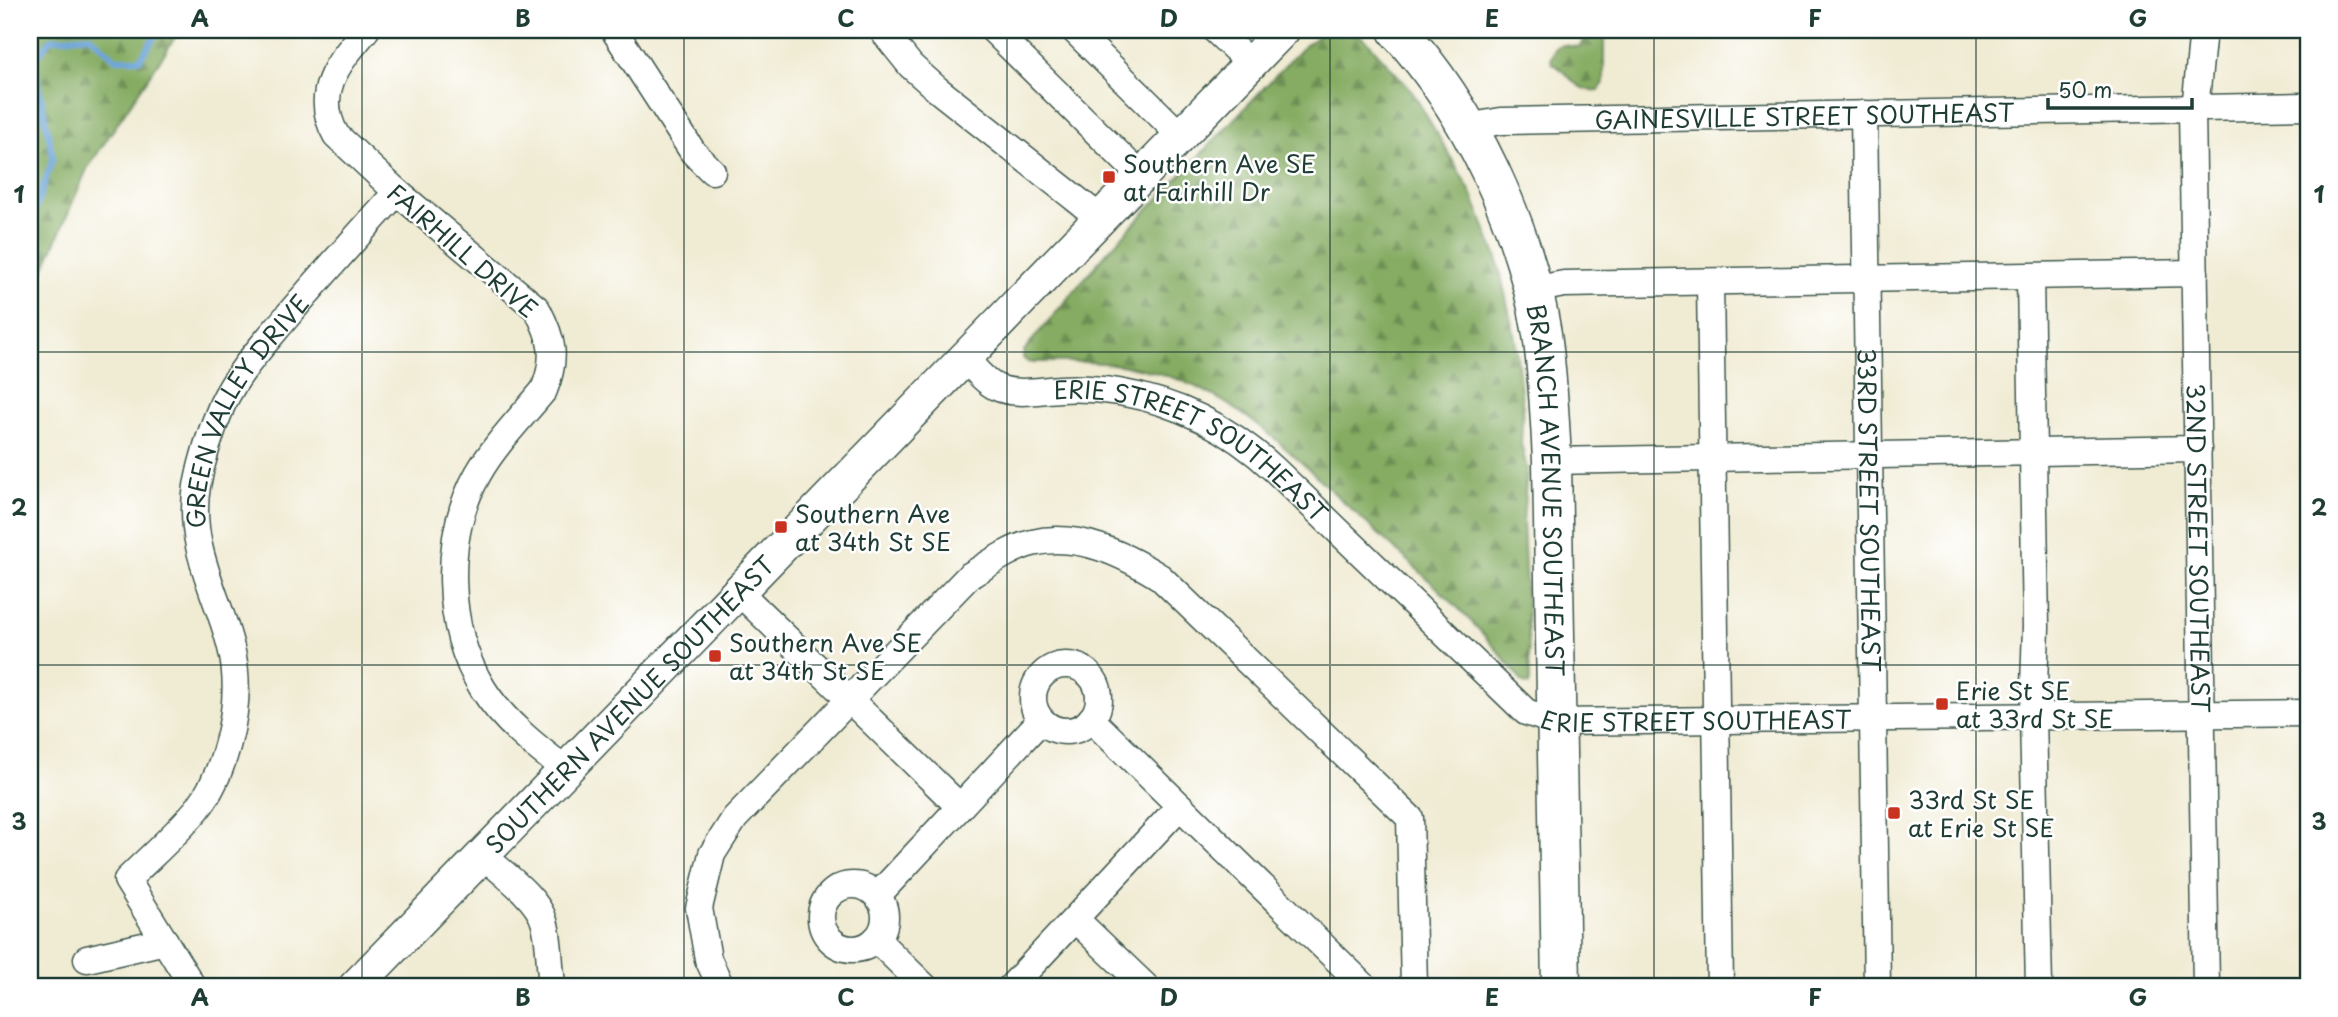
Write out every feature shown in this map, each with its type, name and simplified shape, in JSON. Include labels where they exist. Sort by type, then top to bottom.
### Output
[{"type":"highway","name":"BRANCH AVENUE SOUTHEAST","points":[[1397,30],[1440,85],[1467,127],[1501,198],[1521,251],[1542,334],[1550,405],[1552,461],[1561,987]]},
{"type":"main road","name":"SOUTHERN AVENUE SOUTHEAST","points":[[355,987],[1283,30]]},
{"type":"street","name":"FAIRHILL DRIVE","points":[[366,30],[330,79],[328,116],[336,135],[397,192],[537,309],[549,332],[552,354],[550,374],[544,390],[478,474],[466,500],[457,535],[454,576],[459,627],[466,654],[483,689],[506,718],[566,770]]},
{"type":"street","points":[[614,30],[693,152],[712,171]]},
{"type":"street","points":[[882,30],[911,66],[938,90],[1100,218]]},
{"type":"street","points":[[993,30],[1141,176]]},
{"type":"street","points":[[1073,30],[1180,135]]},
{"type":"street","points":[[1215,30],[1250,63]]},
{"type":"street","name":"32ND STREET SOUTHEAST","points":[[2203,30],[2194,109],[2206,987]]},
{"type":"street","name":"GAINESVILLE STREET SOUTHEAST","points":[[1467,127],[1501,121],[2308,106]]},
{"type":"street","name":"33RD STREET SOUTHEAST","points":[[1864,114],[1877,987]]},
{"type":"street","name":"GREEN VALLEY DRIVE","points":[[164,940],[127,880],[199,806],[229,741],[233,718],[235,671],[222,617],[201,558],[195,508],[204,454],[222,405],[239,375],[397,192]]},
{"type":"street","points":[[1532,290],[1564,284],[2195,274]]},
{"type":"street","points":[[2029,277],[2036,626],[2033,716],[2039,987]]},
{"type":"street","points":[[1710,282],[1720,987]]},
{"type":"street","name":"ERIE STREET SOUTHEAST","points":[[965,358],[994,386],[1010,392],[1062,388],[1118,392],[1172,406],[1227,432],[1269,464],[1525,712],[1556,722],[2308,713]]},
{"type":"street","points":[[1552,461],[2198,449]]},
{"type":"street","points":[[721,987],[708,960],[699,908],[712,854],[735,818],[969,576],[1002,556],[1032,543],[1063,541],[1098,546],[1128,557],[1160,577],[1410,818],[1414,987]]},
{"type":"street","points":[[738,591],[960,807]]},
{"type":"street","points":[[1059,665],[1071,665],[1091,676],[1099,697],[1097,709],[1091,719],[1072,730],[1050,727],[1041,720],[1032,699],[1034,687],[1040,677],[1048,669],[1059,665]]},
{"type":"street","points":[[1091,719],[1365,987]]},
{"type":"street","points":[[877,897],[1041,720]]},
{"type":"street","points":[[1011,987],[1180,806]]},
{"type":"street","points":[[484,856],[533,901],[541,914],[546,928],[553,987]]},
{"type":"street","points":[[847,886],[869,889],[883,907],[885,918],[876,939],[861,948],[844,947],[829,938],[823,929],[821,918],[828,897],[847,886]]},
{"type":"street","points":[[1075,919],[1146,987]]},
{"type":"street","points":[[876,939],[925,987]]},
{"type":"street","points":[[87,959],[164,940],[193,987]]},
{"type":"green space","points":[[30,30],[180,30],[87,169],[30,302]]},
{"type":"green space","points":[[1326,30],[1352,30],[1367,41],[1412,91],[1471,192],[1497,258],[1515,338],[1523,410],[1521,443],[1527,469],[1523,522],[1529,685],[1523,683],[1484,635],[1417,569],[1288,450],[1246,416],[1200,389],[1155,372],[1084,362],[1028,362],[1023,358],[1024,351],[1031,342],[1108,251],[1302,48]]},
{"type":"green space","points":[[1585,30],[1604,30],[1604,83],[1599,90],[1584,89],[1552,63],[1551,58],[1556,47],[1579,47],[1584,41]]},
{"type":"waterway","points":[[30,226],[53,158],[34,61],[51,39],[90,36],[116,59],[140,59],[159,30]]},
{"type":"place","name":"Southern Ave SE at Fairhill Dr","points":[[1109,177]]},
{"type":"place","name":"Southern Ave at 34th St SE","points":[[781,527]]},
{"type":"place","name":"Southern Ave SE at 34th St SE","points":[[715,656]]},
{"type":"place","name":"Erie St SE at 33rd St SE","points":[[1942,704]]},
{"type":"place","name":"33rd St SE at Erie St SE","points":[[1894,813]]}]
